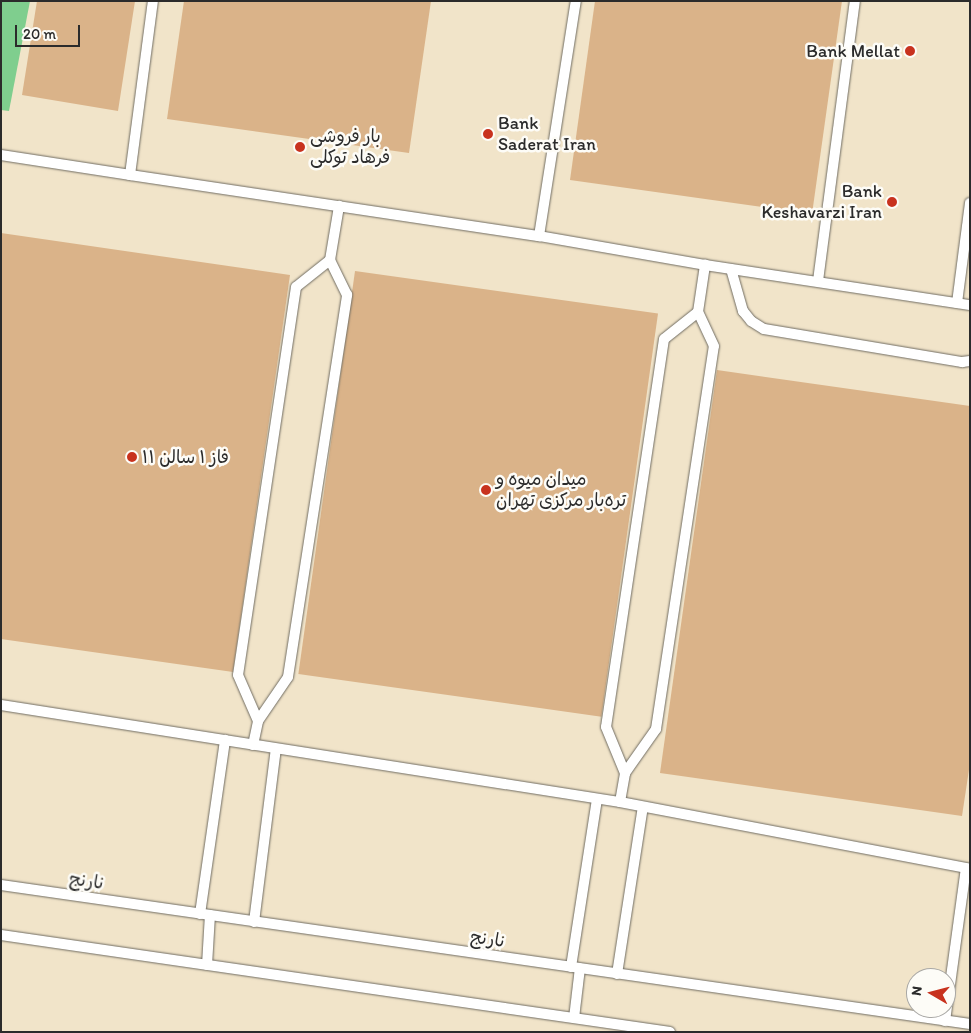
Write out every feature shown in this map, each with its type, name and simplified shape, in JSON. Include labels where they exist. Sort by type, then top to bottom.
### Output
[{"type":"lane","points":[[130,175],[153,1]]},
{"type":"lane","points":[[539,236],[576,1]]},
{"type":"lane","points":[[818,281],[855,1]]},
{"type":"lane","points":[[1,155],[539,236],[705,265],[970,305]]},
{"type":"lane","points":[[957,303],[970,203]]},
{"type":"lane","points":[[254,745],[258,721],[288,677],[346,294],[330,260],[339,206]]},
{"type":"lane","points":[[258,721],[238,675],[296,288],[330,260]]},
{"type":"lane","points":[[620,802],[625,773],[656,729],[714,346],[698,312],[705,265]]},
{"type":"lane","points":[[731,268],[743,311],[751,321],[764,329],[962,362],[970,361]]},
{"type":"lane","points":[[625,773],[606,727],[664,339],[698,312]]},
{"type":"lane","points":[[1,705],[620,802],[968,869],[945,1021]]},
{"type":"lane","points":[[207,965],[205,915],[225,740]]},
{"type":"lane","points":[[254,922],[276,749]]},
{"type":"lane","points":[[574,1018],[575,968],[597,799]]},
{"type":"lane","points":[[617,974],[643,807]]},
{"type":"lane","name":"نارنج","points":[[1,885],[970,1024]]},
{"type":"lane","points":[[1,935],[670,1032]]},
{"type":"green space","points":[[1,1],[30,1],[9,111],[1,110]]},
{"type":"building","points":[[37,1],[135,1],[118,111],[22,95]]},
{"type":"building","points":[[184,1],[431,1],[409,153],[167,119]]},
{"type":"building","points":[[595,1],[842,1],[812,214],[570,180]]},
{"type":"building","name":"فاز ۱ سالن ۱۱","points":[[1,233],[290,275],[233,672],[1,639]]},
{"type":"building","points":[[355,271],[658,314],[601,717],[298,674]]},
{"type":"building","points":[[717,370],[970,406],[970,763],[962,816],[660,773]]},
{"type":"place","name":"Bank Mellat","points":[[910,51]]},
{"type":"place","name":"Bank Saderat Iran","points":[[488,134]]},
{"type":"place","name":"بار فروشی فرهاد توکلی","points":[[300,147]]},
{"type":"place","name":"Bank Keshavarzi Iran","points":[[892,202]]},
{"type":"place","name":"فاز ۱ سالن ۱۱","points":[[132,457]]},
{"type":"place","name":"میدان میوه و تره‌بار مرکزی تهران","points":[[486,490]]}]
